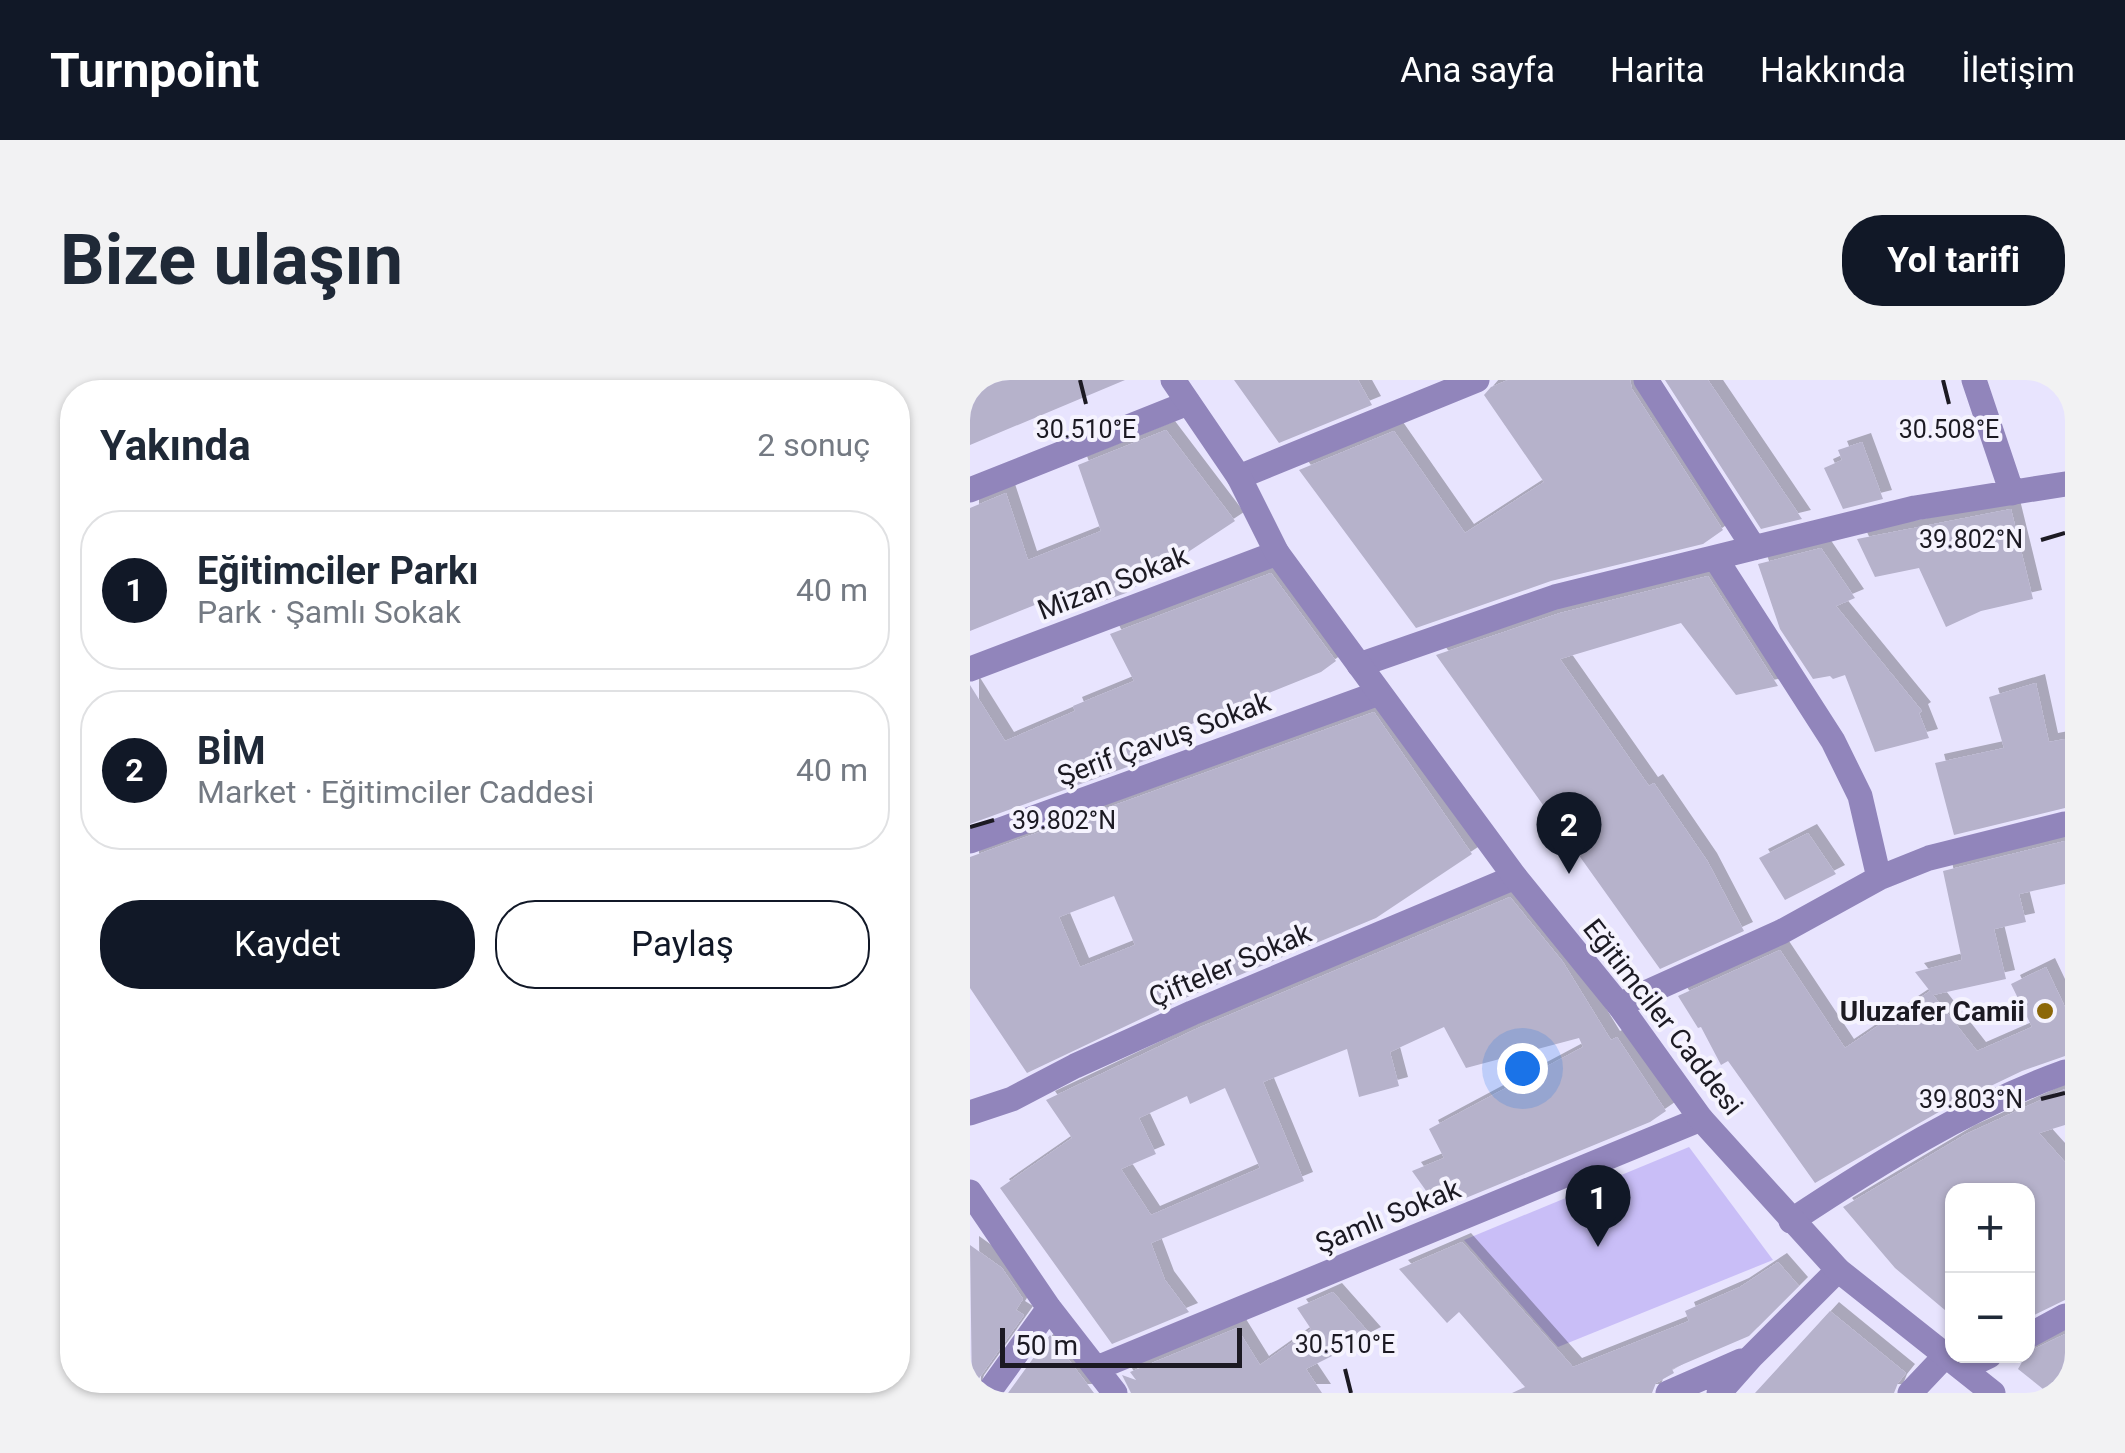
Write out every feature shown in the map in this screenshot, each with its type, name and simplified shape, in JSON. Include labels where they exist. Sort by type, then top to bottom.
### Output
[{"type":"street","name":"Eğitimciler Caddesi","points":[[1173,380],[1238,477],[1278,553],[1515,877],[1619,1005],[1701,1119],[1838,1270],[1945,1354]]},
{"type":"street","points":[[1238,477],[1477,380]]},
{"type":"street","points":[[1646,380],[1754,548]]},
{"type":"street","points":[[1974,380],[2012,493]]},
{"type":"street","points":[[970,490],[1188,403]]},
{"type":"street","points":[[1359,665],[1555,598],[1915,508],[2065,484]]},
{"type":"street","name":"Mizan Sokak","points":[[970,669],[1278,553]]},
{"type":"street","points":[[1716,559],[1833,741],[1860,796],[1879,878]]},
{"type":"street","name":"Şerif Çavuş Sokak","points":[[970,841],[1379,693]]},
{"type":"street","points":[[1619,1005],[1780,932],[1879,878],[1930,858],[2065,824]]},
{"type":"street","name":"Çifteler Sokak","points":[[970,1113],[1012,1099],[1192,1013],[1515,877]]},
{"type":"street","points":[[1791,1221],[1858,1176],[2019,1088],[2065,1072]]},
{"type":"street","name":"Şamlı Sokak","points":[[1098,1368],[1701,1119]]},
{"type":"street","points":[[970,1192],[1048,1308],[1115,1393]]},
{"type":"street","points":[[1719,1393],[1838,1270]]},
{"type":"street","points":[[988,1393],[1048,1308]]},
{"type":"street","points":[[2035,1332],[2065,1316]]},
{"type":"street","points":[[1668,1393],[1750,1357]]},
{"type":"street","points":[[1910,1393],[1954,1363]]},
{"type":"street","name":"Eğitimciler Caddesi","points":[[1956,1363],[1993,1393]]},
{"type":"shaded area","points":[[1689,1147],[1773,1260],[1558,1347],[1464,1240]]},
{"type":"building","points":[[985,380],[1125,380],[970,445],[970,387]]},
{"type":"building","points":[[1234,380],[1358,380],[1372,405],[1279,443]]},
{"type":"building","points":[[1508,380],[1630,380],[1632,389],[1723,530],[1703,544],[1551,581],[1416,628],[1299,470],[1394,431],[1465,533],[1544,482],[1484,395],[1491,387]]},
{"type":"building","points":[[1665,380],[1708,380],[1802,519],[1761,529]]},
{"type":"building","points":[[1166,430],[1235,521],[1126,593],[1095,604],[1085,585],[970,631],[970,508],[1006,493],[1028,560],[1101,531],[1078,465]]},
{"type":"building","points":[[1862,442],[1883,499],[1843,509],[1824,468],[1842,460],[1838,450]]},
{"type":"building","points":[[2011,509],[2033,599],[1981,611],[1946,627],[1919,568],[1875,577],[1857,539]]},
{"type":"building","points":[[1821,548],[1855,598],[1836,606],[1922,711],[1919,713],[1929,738],[1875,752],[1845,675],[1813,679],[1780,629],[1758,564]]},
{"type":"building","points":[[1271,573],[1336,661],[1321,672],[1149,741],[1155,757],[970,824],[970,685],[1005,741],[1075,711],[1073,706],[1134,681],[1110,634]]},
{"type":"building","points":[[1708,576],[1778,686],[1736,695],[1681,623],[1560,659],[1708,862],[1744,931],[1660,969],[1436,655],[1560,613]]},
{"type":"building","points":[[2036,683],[2049,742],[2065,739],[2065,808],[1954,835],[1935,763],[2004,748],[1989,697]]},
{"type":"building","points":[[1374,712],[1472,854],[1376,918],[1185,998],[1027,1073],[970,988],[970,857]],"holes":[[[1114,896],[1135,945],[1080,967],[1059,917]]]},
{"type":"building","points":[[1808,833],[1836,874],[1785,900],[1759,858]]},
{"type":"building","points":[[2065,841],[2065,884],[2019,894],[2026,922],[1994,929],[2006,979],[1933,995],[1915,972],[1962,960],[1943,871]]},
{"type":"building","points":[[1510,897],[1563,962],[1611,1040],[1617,1037],[1666,1111],[1650,1122],[1439,1209],[1412,1171],[1444,1158],[1429,1129],[1583,1047],[1579,1038],[1466,1068],[1444,1027],[1390,1052],[1399,1086],[1359,1097],[1347,1049],[1263,1082],[1304,1181],[1151,1243],[1165,1280],[1189,1312],[1112,1344],[1000,1188],[1072,1138],[1046,1100],[1198,1028]],"holes":[[[1225,1088],[1260,1168],[1151,1215],[1121,1169],[1156,1154],[1139,1118],[1187,1096],[1190,1104]]]},
{"type":"building","points":[[1780,950],[1845,1048],[1930,991],[1977,1051],[2032,1027],[2011,984],[2046,967],[2065,1007],[2065,1056],[2022,1071],[1951,1105],[1815,1183],[1728,1061],[1721,1065],[1701,1027],[1698,1028],[1678,996]]},
{"type":"building","points":[[2065,1089],[2065,1125],[2039,1133],[2065,1162],[2065,1300],[2035,1315],[2035,1183],[1945,1183],[1945,1310],[1895,1268],[1843,1207],[1966,1134]]},
{"type":"building","points":[[1462,1242],[1573,1367],[1689,1321],[1685,1311],[1740,1287],[1778,1262],[1799,1286],[1749,1336],[1672,1369],[1674,1373],[1656,1383],[1652,1393],[1512,1393],[1525,1387],[1459,1312],[1447,1323],[1399,1269]]},
{"type":"building","points":[[970,1245],[1002,1268],[1023,1299],[1016,1310],[1024,1315],[972,1393]]},
{"type":"building","points":[[1333,1292],[1372,1336],[1306,1369],[1322,1393],[1131,1393],[1122,1375],[1136,1380],[1130,1372],[1237,1328],[1260,1365],[1311,1329],[1297,1308]]},
{"type":"building","points":[[1830,1311],[1906,1373],[1894,1393],[1755,1393]]},
{"type":"building","points":[[2065,1334],[2065,1393],[2048,1393],[2018,1369],[2022,1363],[2035,1363],[2035,1349]]},
{"type":"building","points":[[1050,1335],[1094,1393],[1008,1393]]},
{"type":"place","name":"BİM","points":[[1569,874]]},
{"type":"place","name":"Uluzafer Camii","points":[[2045,1011]]},
{"type":"place","name":"Eğitimciler Parkı","points":[[1598,1247]]}]
